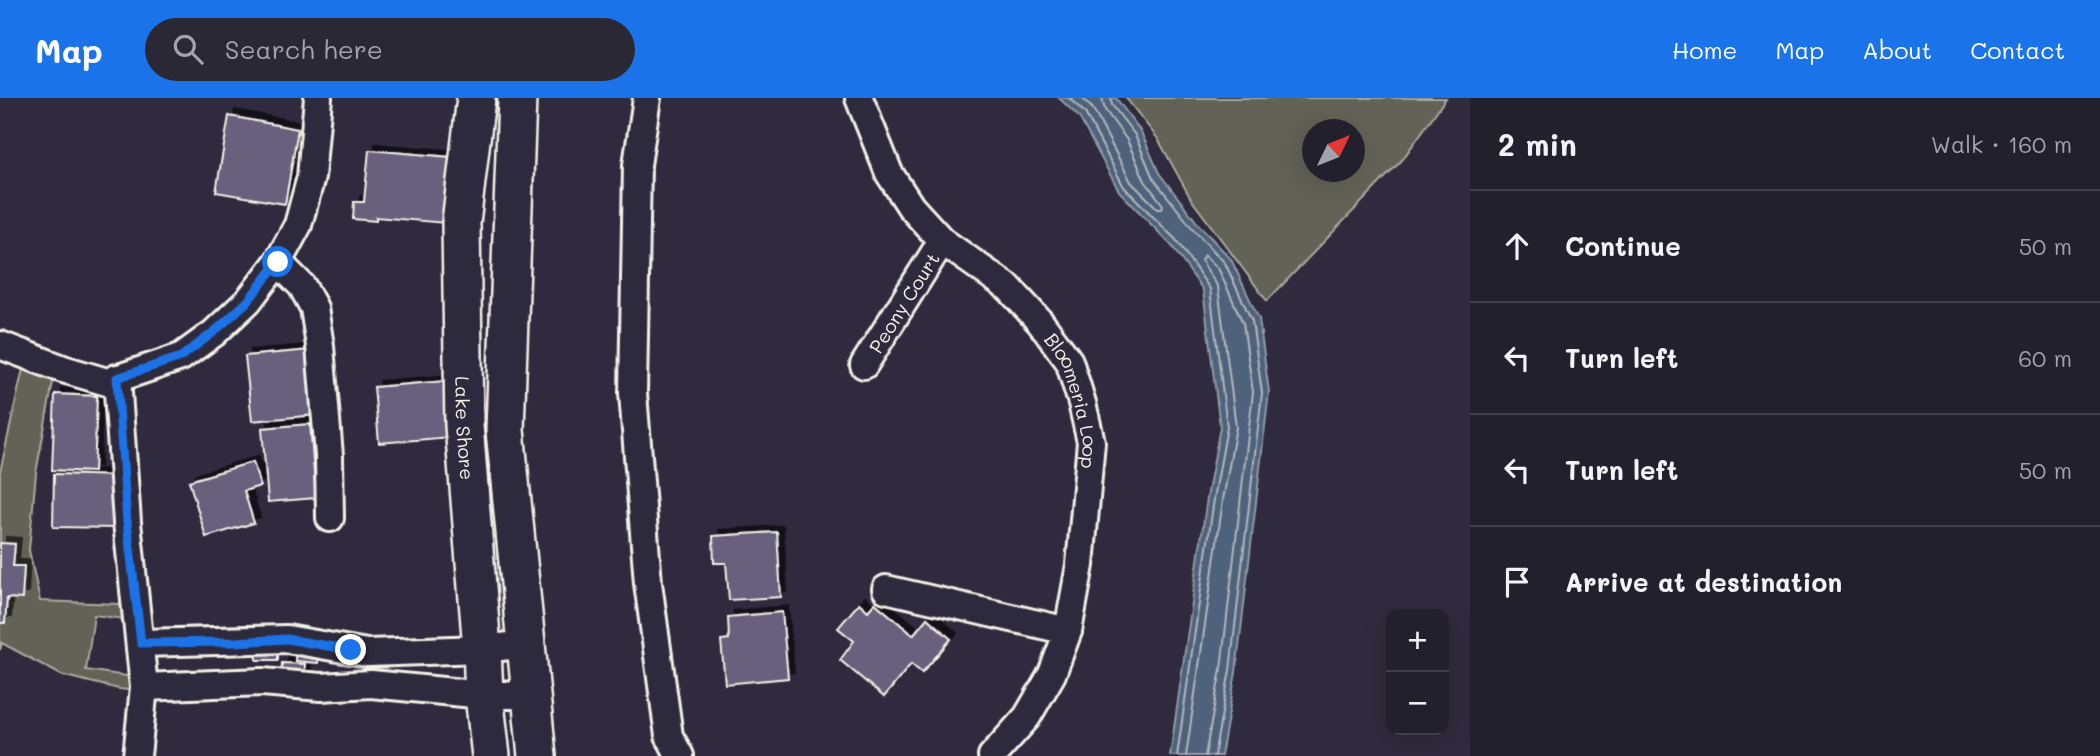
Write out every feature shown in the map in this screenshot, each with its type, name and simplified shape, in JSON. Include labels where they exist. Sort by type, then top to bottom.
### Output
[{"type":"street","points":[[0,345],[107,382],[181,357],[214,332],[248,301],[278,262],[298,225],[311,177],[318,98]]},
{"type":"street","name":"Lake Shore","points":[[476,98],[461,223],[464,425],[491,756]]},
{"type":"street","name":"Lake Shore","points":[[517,98],[505,430],[537,756]]},
{"type":"street","points":[[647,98],[637,165],[634,393],[648,583],[668,736],[680,756]]},
{"type":"street","name":"Bloomeria Loop","points":[[859,98],[898,191],[911,208],[942,241],[1009,288],[1040,322],[1069,362],[1091,442],[1080,565],[1068,631],[1052,674],[1027,717],[992,756]]},
{"type":"street","name":"Peony Court","points":[[864,365],[942,241]]},
{"type":"street","points":[[278,262],[302,286],[314,308],[320,345],[329,456],[330,518]]},
{"type":"street","points":[[117,378],[127,522],[144,687],[137,756]]},
{"type":"street","points":[[886,589],[1068,631]]},
{"type":"street","points":[[141,643],[287,639],[367,653],[482,649],[528,644]]},
{"type":"street","points":[[365,686],[367,653]]},
{"type":"street","points":[[144,687],[261,682],[484,695],[530,695]]},
{"type":"green space","points":[[1126,98],[1446,98],[1402,160],[1267,301],[1191,199],[1158,139]]},
{"type":"green space","points":[[24,364],[55,371],[36,473],[29,550],[40,601],[147,605],[152,628],[139,631],[140,621],[94,615],[86,670],[133,677],[148,692],[119,689],[61,675],[2,643],[0,650],[0,472]]},
{"type":"water","points":[[1059,98],[1116,98],[1141,132],[1159,173],[1199,225],[1231,259],[1259,319],[1269,392],[1236,672],[1221,756],[1170,756],[1207,498],[1220,427],[1203,290],[1171,245],[1119,191],[1079,117]]},
{"type":"building","points":[[229,116],[298,129],[285,204],[216,192]]},
{"type":"building","points":[[369,150],[451,157],[446,223],[376,217],[376,221],[353,219],[354,202],[364,202]]},
{"type":"building","points":[[310,350],[316,415],[252,421],[245,356]]},
{"type":"building","points":[[446,381],[451,437],[379,443],[374,387]]},
{"type":"building","points":[[55,394],[97,396],[94,472],[52,470]]},
{"type":"building","points":[[310,424],[316,498],[268,502],[262,428]]},
{"type":"building","points":[[253,462],[260,486],[244,491],[254,523],[206,537],[189,481]]},
{"type":"building","points":[[54,474],[118,476],[117,528],[53,527]]},
{"type":"building","points":[[777,532],[781,597],[729,600],[726,563],[714,563],[713,536]]},
{"type":"building","points":[[0,543],[15,544],[13,566],[24,566],[22,599],[7,598],[5,623],[0,623]]},
{"type":"building","points":[[859,603],[868,611],[875,603],[913,635],[927,618],[951,639],[922,673],[911,664],[884,697],[840,660],[854,641],[838,628]]},
{"type":"building","points":[[782,612],[788,678],[725,684],[721,640],[729,639],[728,617]]},
{"type":"building","points":[[296,644],[319,646],[318,663],[295,661]]},
{"type":"building","points":[[256,646],[278,647],[278,660],[257,660]]},
{"type":"building","points":[[282,663],[305,664],[304,682],[281,680]]},
{"type":"route","points":[[278,262],[248,301],[181,357],[117,378],[127,522],[141,643],[287,639],[351,650]]}]
